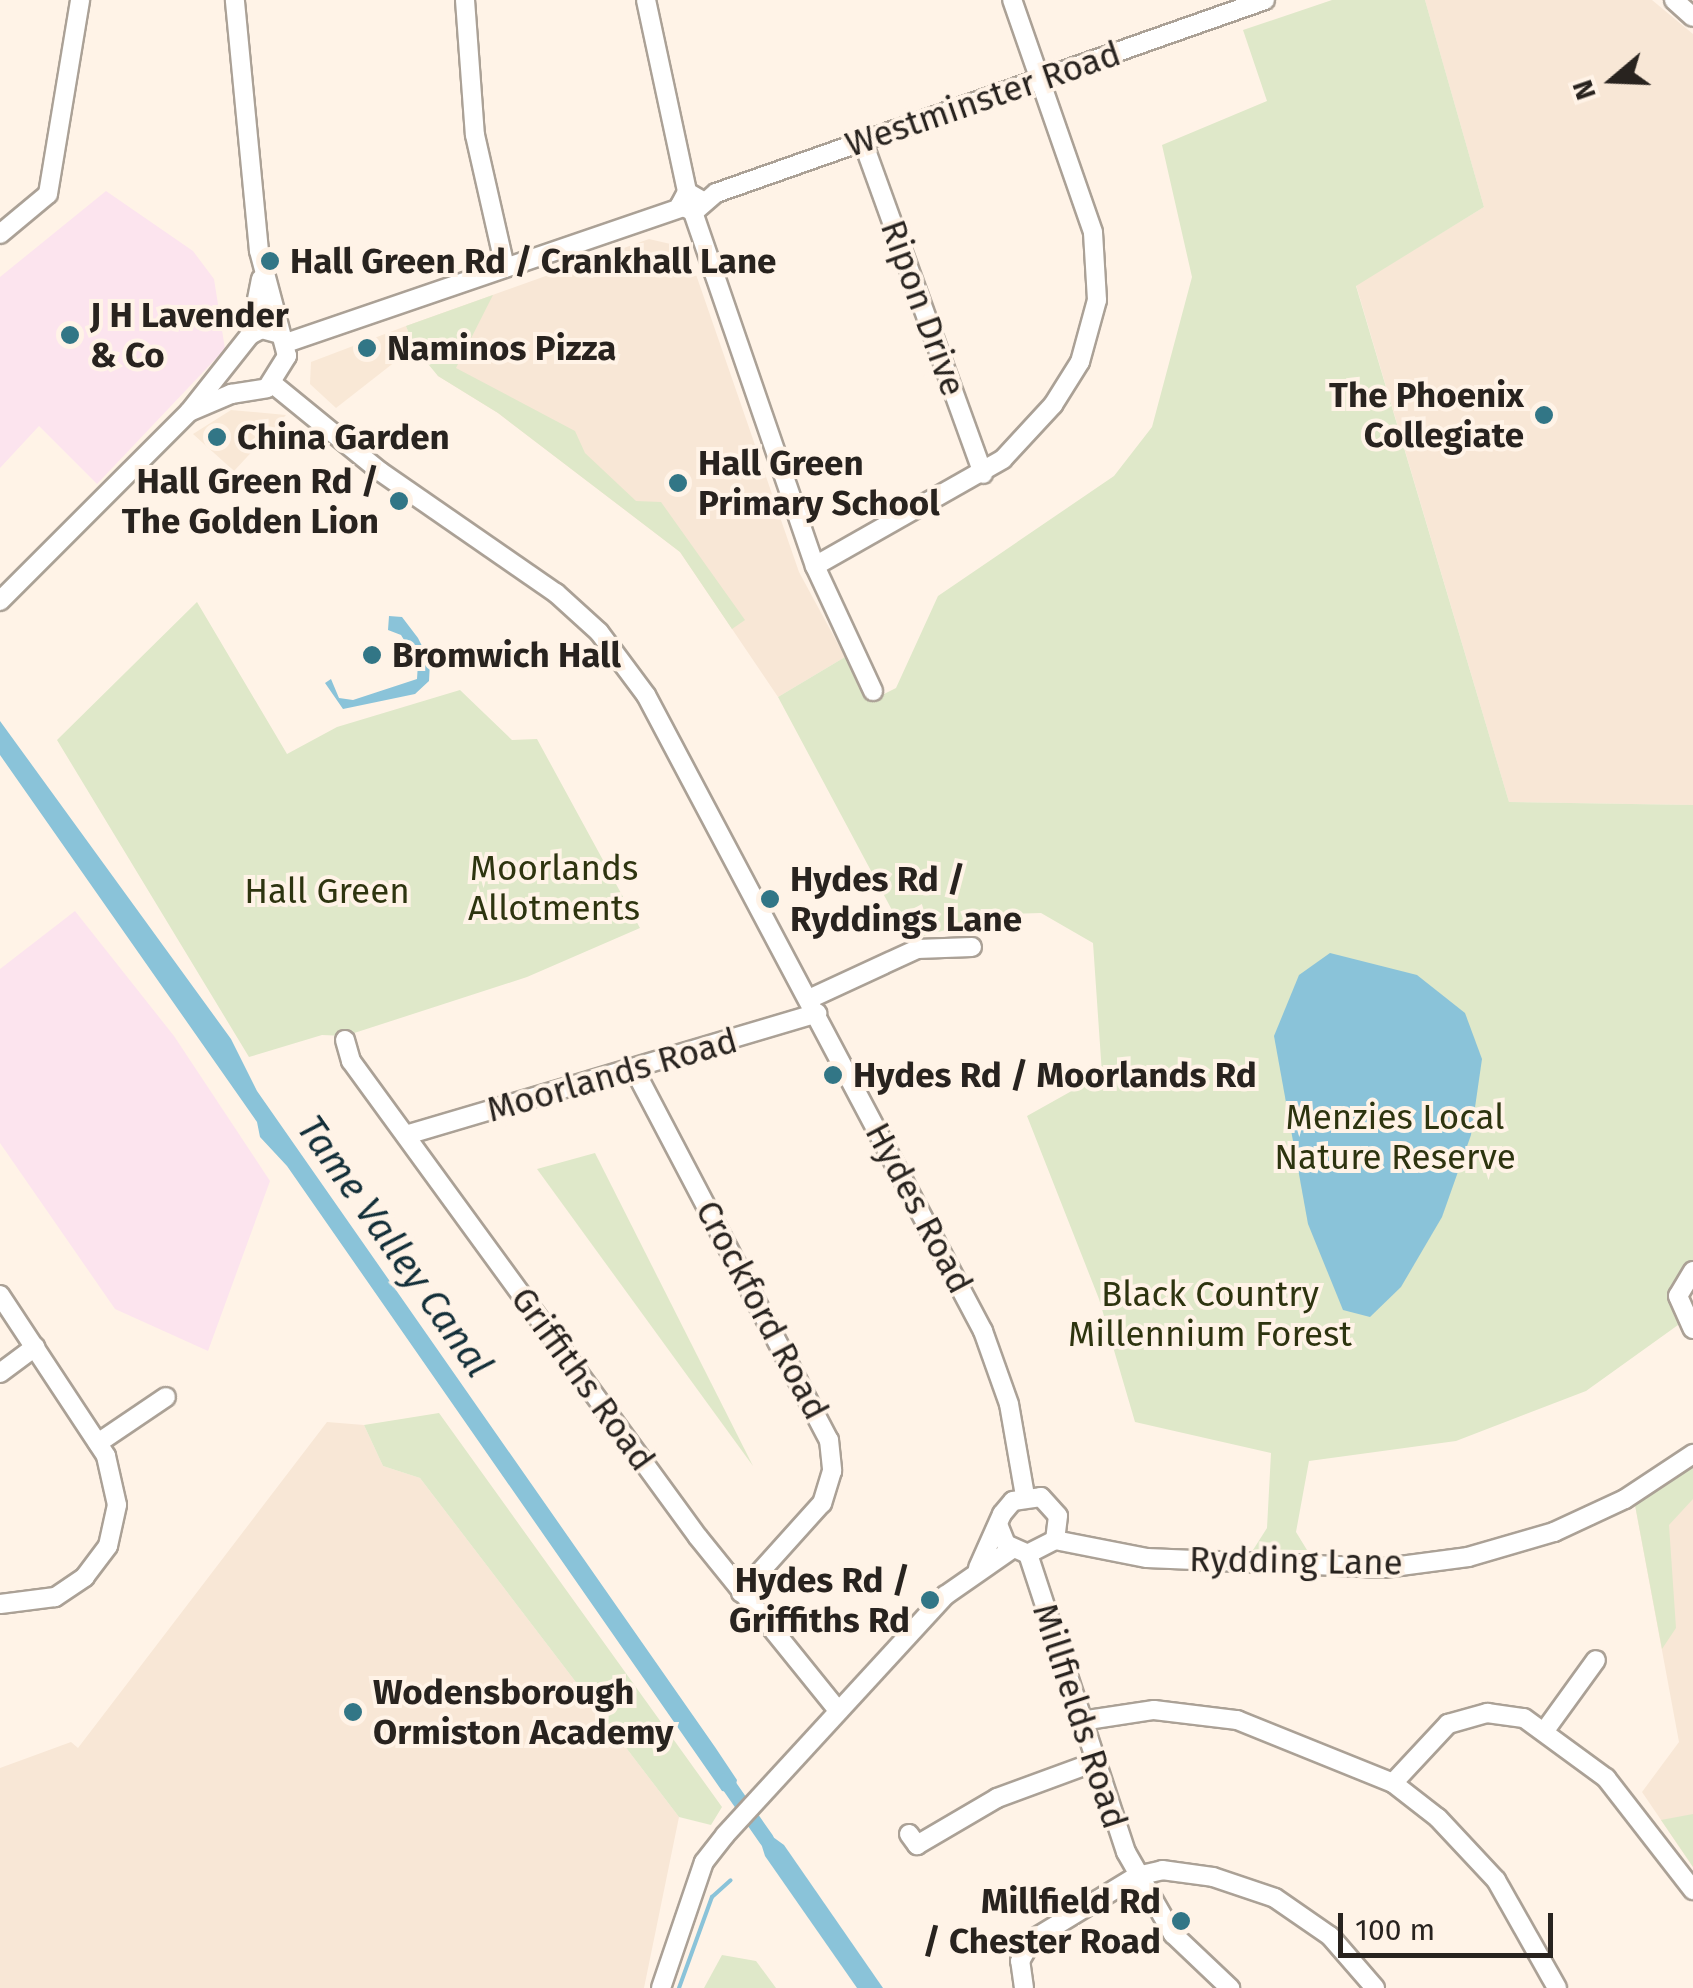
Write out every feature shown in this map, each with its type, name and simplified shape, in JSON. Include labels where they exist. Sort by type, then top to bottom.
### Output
[{"type":"street","points":[[0,234],[48,194],[80,0]]},
{"type":"street","points":[[189,412],[264,386],[286,363],[262,274],[244,141],[235,0]]},
{"type":"street","points":[[465,0],[476,135],[505,267]]},
{"type":"street","points":[[815,566],[982,474],[1017,446],[1068,384],[1097,300],[1093,232],[1012,0]]},
{"type":"street","name":"Westminster Road","points":[[282,338],[505,267],[1265,0]]},
{"type":"street","points":[[1674,0],[1693,17]]},
{"type":"street","points":[[650,1],[690,203],[815,566],[873,691]]},
{"type":"street","name":"Ripon Drive","points":[[863,142],[982,474]]},
{"type":"street","points":[[0,601],[189,412],[237,353],[250,334],[262,274]]},
{"type":"street","points":[[250,334],[262,329],[282,338]]},
{"type":"street","points":[[237,353],[236,372],[264,386]]},
{"type":"street","name":"Hydes Road","points":[[264,386],[556,592],[599,632],[646,694],[983,1331],[1010,1404],[1025,1496]]},
{"type":"street","name":"Moorlands Road","points":[[406,1135],[634,1069],[813,1006],[917,948],[972,948]]},
{"type":"street","name":"Griffiths Road","points":[[345,1040],[351,1061],[741,1593],[836,1708]]},
{"type":"street","name":"Crockford Road","points":[[634,1069],[829,1440],[832,1471],[822,1503],[741,1593]]},
{"type":"street","points":[[1693,1271],[1678,1296],[1693,1328]]},
{"type":"street","points":[[0,1295],[98,1443],[113,1472],[117,1505],[98,1563],[55,1597],[0,1604]]},
{"type":"street","points":[[0,1373],[34,1347]]},
{"type":"street","points":[[98,1443],[166,1397]]},
{"type":"street","name":"Rydding Lane","points":[[1055,1540],[1148,1558],[1286,1568],[1435,1562],[1554,1532],[1626,1500],[1693,1454]]},
{"type":"street","points":[[661,1988],[704,1862],[836,1708],[978,1568],[1007,1506],[1025,1496],[1052,1505],[1055,1540],[978,1568]]},
{"type":"street","points":[[999,1527],[1020,1552]]},
{"type":"street","name":"Millfields Road","points":[[1020,1552],[1137,1876],[1173,1934],[1230,1988]]},
{"type":"street","points":[[1546,1729],[1596,1660]]},
{"type":"street","points":[[1081,1722],[1154,1710],[1237,1720],[1393,1782],[1438,1818],[1496,1880],[1557,1988]]},
{"type":"street","points":[[1393,1782],[1426,1740],[1461,1718],[1499,1712],[1546,1729],[1606,1778],[1693,1890]]},
{"type":"street","points":[[909,1834],[917,1845],[997,1798],[1094,1762]]},
{"type":"street","name":"Millfields Road","points":[[1137,1876],[1168,1870],[1214,1877],[1275,1898],[1330,1936],[1375,1988]]},
{"type":"street","points":[[1024,1988],[1020,1961],[1032,1940],[1137,1876]]},
{"type":"shaded area","name":"The Phoenix Collegiate","points":[[1425,0],[1652,0],[1693,34],[1693,805],[1509,802],[1356,285],[1484,207]]},
{"type":"shaded area","points":[[106,191],[193,251],[214,279],[225,349],[97,484],[39,426],[0,468],[0,277]]},
{"type":"shaded area","name":"Hall Green Primary School","points":[[649,239],[679,246],[691,260],[799,572],[845,657],[778,697],[680,552],[498,413],[438,376],[406,326]]},
{"type":"shaded area","points":[[406,326],[414,347],[336,408],[310,384],[311,362]]},
{"type":"shaded area","points":[[231,410],[286,415],[234,471],[193,434]]},
{"type":"shaded area","points":[[75,911],[174,1036],[270,1181],[208,1351],[115,1309],[0,1143],[0,969]]},
{"type":"shaded area","name":"Wodensborough Ormiston Academy","points":[[327,1422],[364,1425],[383,1466],[420,1478],[679,1817],[644,1988],[0,1988],[0,1768],[71,1742],[78,1748]]},
{"type":"shaded area","points":[[1693,1466],[1693,1867],[1642,1792],[1679,1742],[1635,1505]]},
{"type":"green space","name":"Menzies Local Nature Reserve","points":[[1332,0],[1425,0],[1484,207],[1356,286],[1509,802],[1693,805],[1693,1271],[1684,1283],[1685,1320],[1586,1391],[1456,1441],[1309,1461],[1296,1532],[1307,1550],[1253,1550],[1267,1528],[1271,1453],[1135,1422],[1099,1299],[1027,1116],[1102,1074],[1093,943],[1041,913],[1006,914],[908,940],[778,697],[845,657],[870,701],[896,688],[938,596],[1114,476],[1152,427],[1192,277],[1162,145],[1267,101],[1243,30]]},
{"type":"green space","points":[[493,295],[456,368],[575,431],[585,453],[636,501],[661,502],[745,620],[732,629],[680,552],[498,413],[438,376],[414,347],[406,326]]},
{"type":"green space","name":"Hall Green","points":[[197,602],[287,754],[337,727],[460,690],[512,740],[537,739],[640,928],[527,977],[345,1036],[322,1035],[249,1057],[57,740]]},
{"type":"green space","points":[[595,1153],[753,1466],[537,1169]]},
{"type":"green space","points":[[439,1413],[722,1807],[711,1825],[679,1817],[420,1478],[383,1466],[364,1425]]},
{"type":"green space","points":[[1693,1466],[1693,1499],[1669,1525],[1676,1628],[1662,1649],[1635,1505]]},
{"type":"green space","points":[[1693,1814],[1693,1867],[1661,1820]]},
{"type":"green space","points":[[722,1955],[756,1961],[776,1988],[704,1988]]},
{"type":"water","points":[[389,616],[402,617],[418,638],[430,662],[429,681],[415,694],[343,709],[325,683],[331,679],[339,698],[353,700],[417,679],[418,663],[401,635],[388,630]]},
{"type":"water","points":[[0,721],[231,1039],[257,1091],[715,1747],[737,1780],[734,1793],[722,1791],[287,1166],[260,1137],[257,1122],[0,755]]},
{"type":"water","points":[[1330,953],[1417,975],[1465,1013],[1482,1059],[1471,1135],[1442,1217],[1401,1287],[1370,1317],[1343,1310],[1308,1224],[1274,1036],[1299,975]]},
{"type":"water","points":[[755,1824],[784,1845],[883,1988],[857,1988],[765,1856]]},
{"type":"waterway","points":[[725,1780],[766,1839]]},
{"type":"waterway","points":[[679,1988],[712,1897],[731,1880]]},
{"type":"place","name":"Hall Green Rd / Crankhall Lane","points":[[270,261]]},
{"type":"place","name":"J H Lavender & Co","points":[[70,335]]},
{"type":"place","name":"Naminos Pizza","points":[[367,348]]},
{"type":"place","name":"The Phoenix Collegiate","points":[[1544,415]]},
{"type":"place","name":"China Garden","points":[[217,437]]},
{"type":"place","name":"Hall Green Primary School","points":[[678,483]]},
{"type":"place","name":"Hall Green Rd / The Golden Lion","points":[[399,501]]},
{"type":"place","name":"Bromwich Hall","points":[[372,655]]},
{"type":"place","name":"Hydes Rd / Ryddings Lane","points":[[770,899]]},
{"type":"place","name":"Hydes Rd / Moorlands Rd","points":[[833,1075]]},
{"type":"place","name":"Hydes Rd / Griffiths Rd","points":[[930,1600]]},
{"type":"place","name":"Wodensborough Ormiston Academy","points":[[353,1712]]},
{"type":"place","name":"Millfield Rd / Chester Road","points":[[1181,1921]]},
{"type":"park label","name":"Moorlands Allotments","points":[[554,888]]},
{"type":"park label","name":"Black Country Millennium Forest","points":[[1210,1314]]},
{"type":"water label","name":"Tame Valley Canal","points":[[394,1247]]}]
